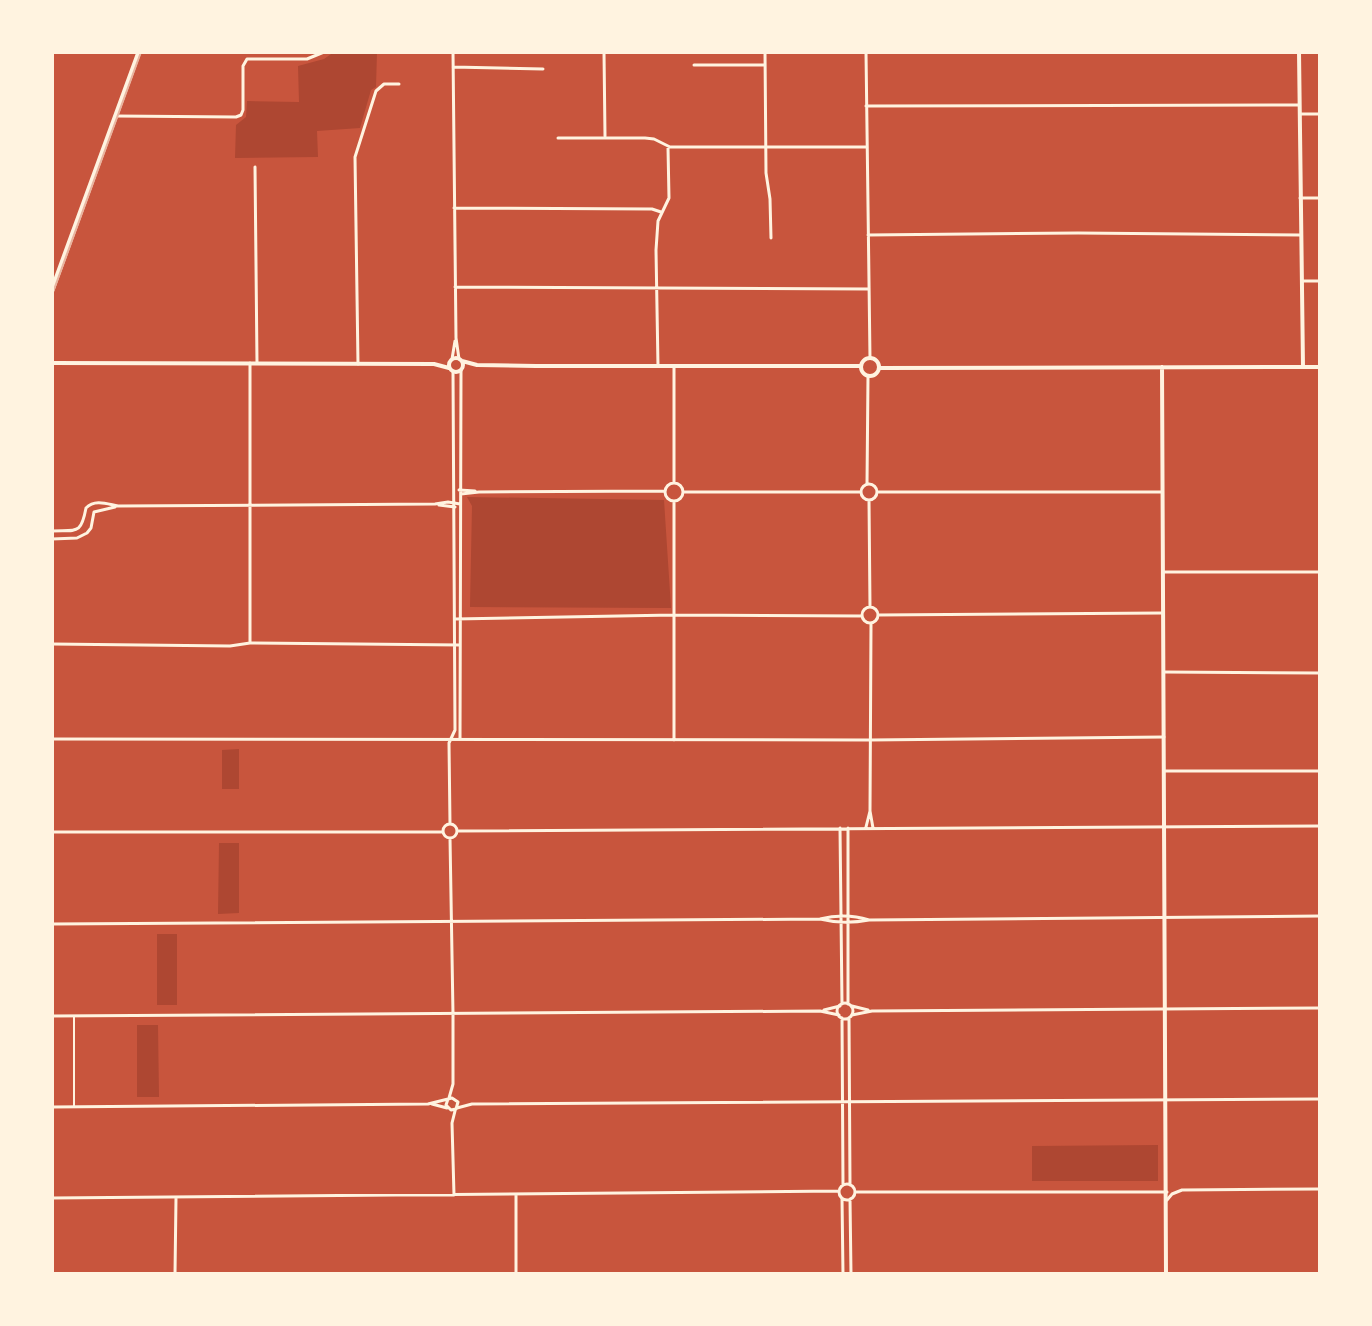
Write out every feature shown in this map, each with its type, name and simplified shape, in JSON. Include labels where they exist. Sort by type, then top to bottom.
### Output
[{"type":"main road","points":[[52,290],[139,52]]},
{"type":"street","points":[[115,116],[236,117],[243,110],[243,66],[247,59],[307,59],[324,52]]},
{"type":"street","points":[[450,824],[449,743],[455,732],[458,619],[456,505],[462,369],[456,338],[453,52]]},
{"type":"street","points":[[604,52],[605,137]]},
{"type":"street","points":[[765,52],[771,238]]},
{"type":"street","points":[[866,52],[870,358]]},
{"type":"street","points":[[1299,52],[1303,367]]},
{"type":"street","points":[[694,65],[765,65]]},
{"type":"street","points":[[453,67],[543,69]]},
{"type":"street","points":[[358,364],[355,157],[376,91],[384,84],[399,84]]},
{"type":"street","points":[[866,106],[1300,105]]},
{"type":"street","points":[[1300,114],[1320,114]]},
{"type":"street","points":[[558,138],[650,138],[668,147],[867,147]]},
{"type":"street","points":[[658,366],[658,221],[669,198],[668,147]]},
{"type":"street","points":[[255,167],[257,363]]},
{"type":"street","points":[[1300,198],[1320,198]]},
{"type":"street","points":[[454,208],[652,209],[661,212]]},
{"type":"street","points":[[868,235],[1302,235]]},
{"type":"street","points":[[1302,281],[1320,281]]},
{"type":"street","points":[[455,287],[869,289]]},
{"type":"street","points":[[456,338],[451,370],[458,492]]},
{"type":"street","points":[[870,358],[878,362],[879,368],[876,375],[868,376],[862,372],[861,366],[870,358]]},
{"type":"street","points":[[52,363],[434,364],[461,360],[477,365]]},
{"type":"street","points":[[250,363],[250,643]]},
{"type":"street","points":[[434,364],[451,370],[477,365],[861,366]]},
{"type":"street","points":[[674,366],[674,483]]},
{"type":"street","points":[[1162,367],[1166,1274]]},
{"type":"street","points":[[879,368],[1320,367]]},
{"type":"street","points":[[867,484],[868,376]]},
{"type":"street","points":[[674,483],[680,485],[683,492],[681,498],[674,501],[665,491],[674,483]]},
{"type":"street","points":[[867,484],[874,485],[877,492],[869,500],[861,492],[867,484]]},
{"type":"street","points":[[458,492],[665,491]]},
{"type":"street","points":[[683,492],[861,492]]},
{"type":"street","points":[[877,492],[1163,492]]},
{"type":"street","points":[[869,500],[870,607]]},
{"type":"street","points":[[674,501],[674,740]]},
{"type":"street","points":[[52,531],[80,527],[86,508],[92,503],[118,506],[456,505]]},
{"type":"street","points":[[52,539],[81,537],[91,528],[94,512],[118,506]]},
{"type":"street","points":[[1163,572],[1320,572]]},
{"type":"street","points":[[870,607],[875,608],[878,615],[871,624],[864,621],[862,616],[865,609],[870,607]]},
{"type":"street","points":[[878,615],[1163,613]]},
{"type":"street","points":[[458,619],[862,616]]},
{"type":"street","points":[[871,624],[870,811],[873,828]]},
{"type":"street","points":[[52,644],[457,645]]},
{"type":"street","points":[[457,645],[460,739]]},
{"type":"street","points":[[1164,672],[1320,673]]},
{"type":"street","points":[[52,739],[870,740],[1164,737]]},
{"type":"street","points":[[1164,771],[1320,771]]},
{"type":"street","points":[[866,828],[870,811]]},
{"type":"street","points":[[450,824],[457,831]]},
{"type":"street","points":[[443,832],[450,824]]},
{"type":"street","points":[[457,831],[1320,826]]},
{"type":"street","points":[[839,1191],[843,1185],[841,1016],[838,1011],[841,1005],[840,828]]},
{"type":"street","points":[[848,828],[850,1005],[853,1011],[850,1016],[850,1185],[855,1192]]},
{"type":"street","points":[[450,838],[457,831]]},
{"type":"street","points":[[52,832],[443,832]]},
{"type":"street","points":[[443,832],[450,838]]},
{"type":"street","points":[[450,838],[452,1087],[446,1103],[453,1119]]},
{"type":"street","points":[[52,924],[1320,916]]},
{"type":"street","points":[[820,1011],[850,1005],[872,1011]]},
{"type":"street","points":[[52,1016],[820,1011],[850,1016],[872,1011],[1320,1008]]},
{"type":"street","points":[[452,1087],[458,1103],[453,1119],[454,1195]]},
{"type":"street","points":[[52,1107],[428,1104],[448,1099],[472,1104]]},
{"type":"street","points":[[428,1104],[448,1109],[472,1104],[1320,1099]]},
{"type":"street","points":[[843,1185],[850,1185]]},
{"type":"street","points":[[1167,1200],[1182,1190],[1320,1189]]},
{"type":"street","points":[[52,1198],[839,1191]]},
{"type":"street","points":[[839,1191],[842,1198],[843,1274]]},
{"type":"street","points":[[855,1192],[1167,1192]]},
{"type":"street","points":[[851,1274],[850,1199],[855,1192]]},
{"type":"street","points":[[516,1194],[516,1274]]},
{"type":"street","points":[[175,1274],[176,1197]]},
{"type":"street","points":[[842,1198],[850,1199]]},
{"type":"lane","points":[[74,1016],[74,1106]]},
{"type":"shaded area","points":[[334,52],[377,52],[376,87],[371,90],[360,128],[317,131],[318,157],[235,158],[236,125],[246,117],[247,101],[299,102],[298,66],[324,59]]},
{"type":"shaded area","points":[[467,497],[664,500],[671,608],[470,607],[472,506]]},
{"type":"shaded area","points":[[239,749],[239,789],[222,789],[222,750]]},
{"type":"shaded area","points":[[219,843],[239,843],[239,913],[218,914]]},
{"type":"shaded area","points":[[157,934],[177,934],[177,1005],[157,1005]]},
{"type":"shaded area","points":[[137,1025],[158,1025],[159,1097],[137,1097]]},
{"type":"shaded area","points":[[1158,1145],[1158,1181],[1032,1181],[1032,1146]]},
{"type":"tram line","points":[[52,295],[141,52]]}]
